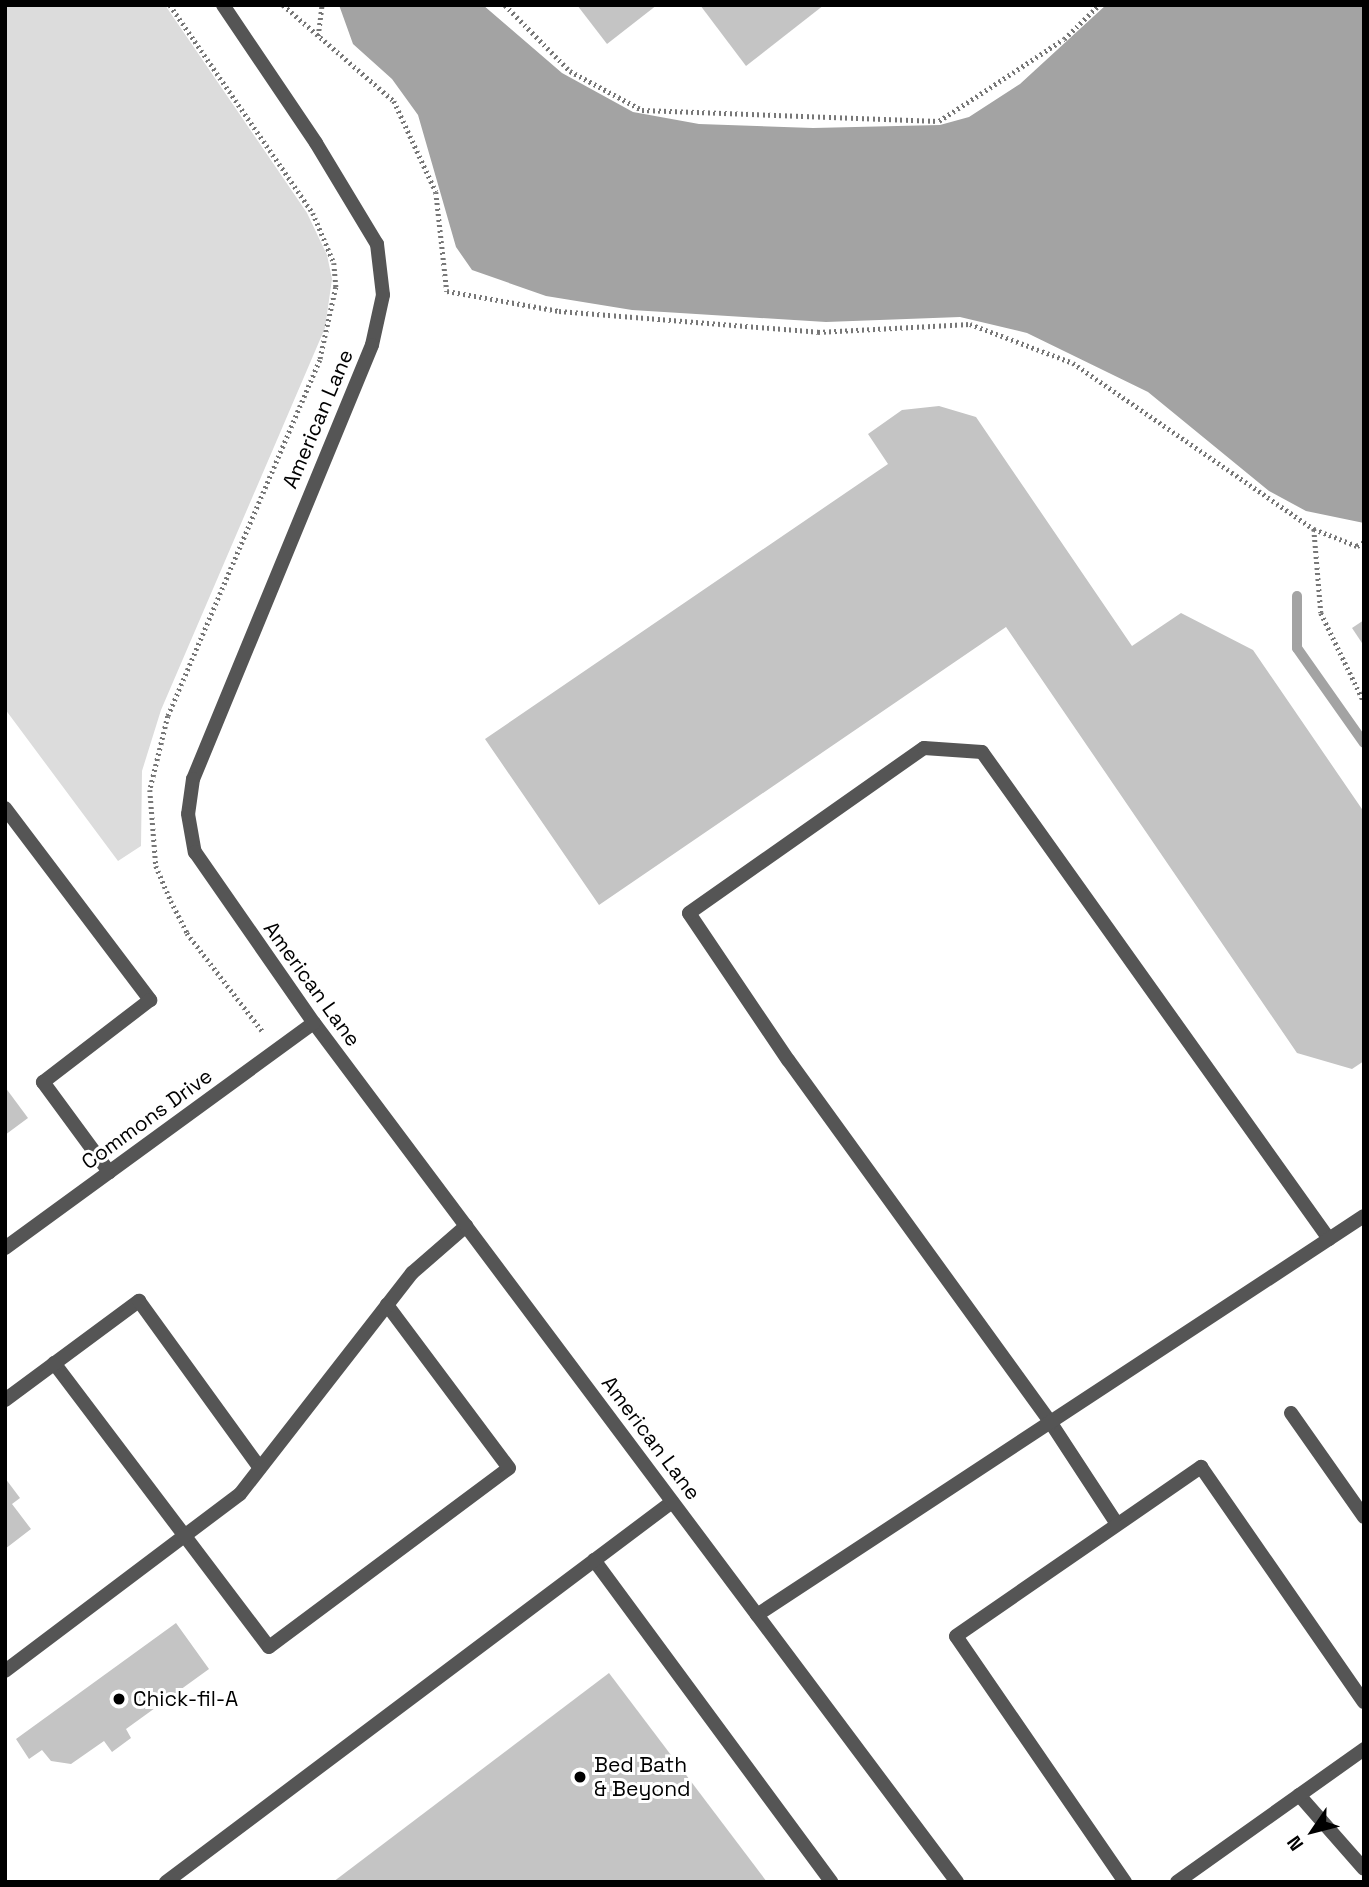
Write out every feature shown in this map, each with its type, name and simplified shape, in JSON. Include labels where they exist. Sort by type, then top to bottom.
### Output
[{"type":"street","name":"American Lane","points":[[223,5],[316,143],[377,244],[383,295],[372,345],[193,779],[188,814],[195,852],[314,1023],[957,1882]]},
{"type":"street","points":[[1117,1524],[1051,1423],[947,1285],[689,913],[924,748],[982,752],[1329,1239]]},
{"type":"street","points":[[5,808],[150,1000],[43,1082],[109,1172]]},
{"type":"street","name":"Commons Drive","points":[[5,1248],[314,1023]]},
{"type":"street","points":[[757,1615],[1364,1216]]},
{"type":"street","points":[[5,1671],[240,1494],[412,1273],[466,1226]]},
{"type":"street","points":[[5,1400],[139,1301],[260,1468]]},
{"type":"street","points":[[54,1363],[269,1647],[509,1468],[387,1305]]},
{"type":"street","points":[[1291,1413],[1364,1517]]},
{"type":"street","points":[[1125,1882],[956,1636],[1202,1467],[1364,1702]]},
{"type":"street","points":[[166,1882],[672,1502]]},
{"type":"street","points":[[594,1560],[831,1882]]},
{"type":"street","points":[[1177,1882],[1364,1749]]},
{"type":"street","points":[[1299,1795],[1364,1869]]},
{"type":"path","points":[[170,5],[313,214],[334,263],[333,311],[320,360],[168,716],[150,790],[150,828],[156,866],[171,901],[187,933],[276,1051]]},
{"type":"path","points":[[283,5],[394,101],[436,192],[447,291],[559,311],[818,332],[970,324],[1073,363],[1314,529],[1357,546],[1364,542]]},
{"type":"path","points":[[318,37],[322,5]]},
{"type":"path","points":[[505,5],[570,71],[642,110],[939,121],[1064,39],[1099,5]]},
{"type":"path","points":[[1314,529],[1321,613],[1364,702]]},
{"type":"shaded area","points":[[5,5],[165,5],[307,213],[327,255],[332,279],[325,328],[161,710],[142,771],[141,846],[118,861],[5,709]]},
{"type":"shaded area","points":[[339,5],[483,5],[562,73],[633,112],[699,124],[813,128],[940,125],[969,117],[1020,84],[1106,5],[1364,5],[1364,523],[1306,511],[1269,491],[1148,392],[1027,333],[960,317],[826,322],[632,310],[546,296],[472,270],[456,247],[418,115],[392,79],[353,44]]},
{"type":"building","points":[[577,5],[657,5],[607,44]]},
{"type":"building","points":[[700,5],[824,5],[746,66]]},
{"type":"building","points":[[939,406],[976,417],[1132,646],[1181,613],[1253,650],[1364,812],[1364,1061],[1352,1069],[1297,1053],[1006,627],[599,905],[485,739],[888,464],[868,434],[902,410]]},
{"type":"building","points":[[1364,620],[1364,646],[1352,628]]},
{"type":"building","points":[[5,1087],[28,1118],[5,1135]]},
{"type":"building","points":[[5,1478],[20,1498],[12,1504],[31,1529],[5,1549]]},
{"type":"building","name":"Chick-fil-A","points":[[176,1623],[209,1669],[126,1729],[131,1738],[112,1752],[104,1741],[71,1764],[51,1761],[42,1750],[29,1759],[16,1739]]},
{"type":"building","name":"Bed Bath & Beyond","points":[[609,1673],[767,1882],[333,1882]]},
{"type":"waterway","points":[[1297,596],[1297,648],[1364,743]]},
{"type":"place","name":"Chick-fil-A","points":[[119,1699]]},
{"type":"place","name":"Bed Bath & Beyond","points":[[580,1777]]}]
